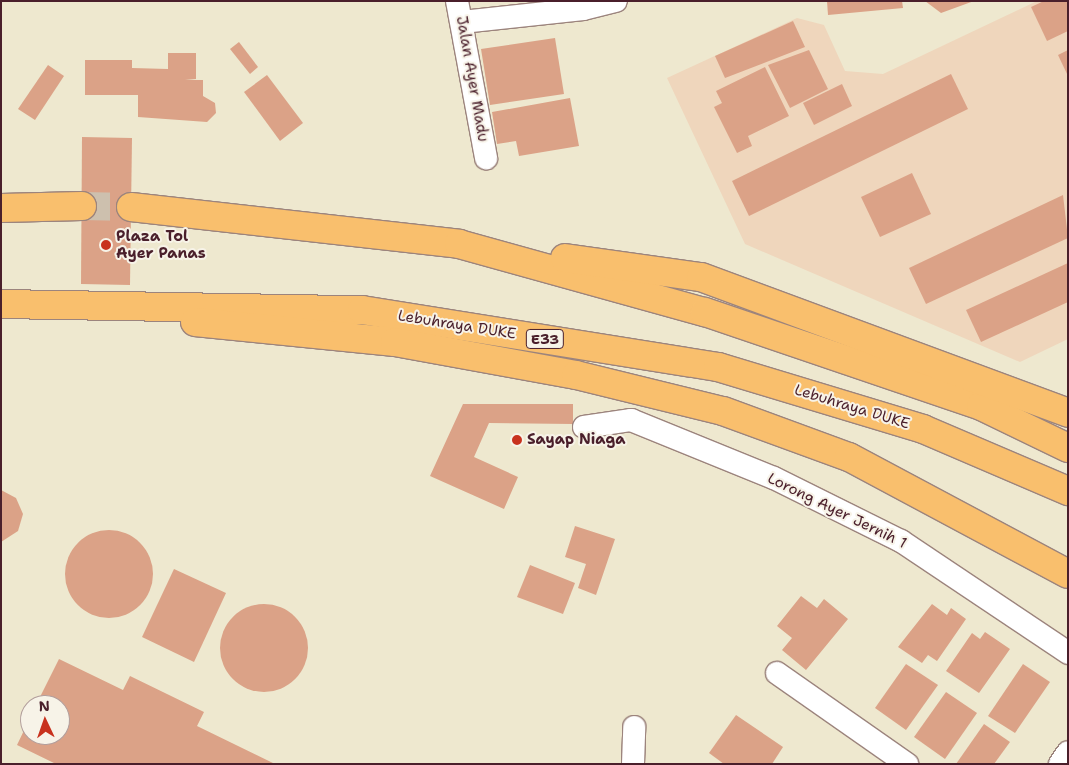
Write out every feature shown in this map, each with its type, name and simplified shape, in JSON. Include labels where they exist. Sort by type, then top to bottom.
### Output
[{"type":"highway","points":[[1,208],[82,206]]},
{"type":"highway","points":[[131,206],[459,244],[701,277],[1068,413]]},
{"type":"highway","points":[[459,244],[704,312],[981,406],[1068,448]]},
{"type":"highway","name":"Lebuhraya DUKE","points":[[1,304],[362,310],[718,367],[924,429],[1068,491]]},
{"type":"highway","points":[[101,307],[244,330],[396,342],[576,374],[723,412],[849,457],[1068,574]]},
{"type":"street","points":[[460,12],[583,10],[616,1]]},
{"type":"street","name":"Jalan Ayer Madu","points":[[460,12],[486,158]]},
{"type":"street","name":"Lorong Ayer Jernih 1","points":[[584,427],[631,420],[774,478],[902,541],[1068,654]]},
{"type":"street","points":[[777,673],[907,764]]},
{"type":"street","points":[[633,764],[634,727]]},
{"type":"street","points":[[1060,764],[1068,752]]},
{"type":"shaded area","points":[[1037,1],[1068,1],[1068,339],[1020,362],[745,244],[667,78],[797,18],[824,25],[845,71],[883,74]]},
{"type":"building","points":[[827,1],[902,1],[903,8],[828,15]]},
{"type":"building","points":[[925,1],[974,1],[941,13]]},
{"type":"building","points":[[1044,1],[1068,1],[1068,31],[1047,41],[1031,7]]},
{"type":"building","points":[[793,21],[805,47],[725,78],[715,56]]},
{"type":"building","points":[[555,38],[564,94],[490,105],[481,49]]},
{"type":"building","points":[[239,42],[258,67],[250,74],[230,49]]},
{"type":"building","points":[[809,50],[828,89],[790,108],[768,65]]},
{"type":"building","points":[[1068,50],[1068,76],[1058,55]]},
{"type":"building","points":[[168,53],[196,53],[196,79],[185,80],[203,80],[203,96],[215,103],[216,113],[207,122],[138,117],[138,95],[85,95],[85,60],[132,60],[132,68],[168,69]]},
{"type":"building","points":[[48,65],[64,76],[35,120],[18,109]]},
{"type":"building","points":[[765,67],[789,116],[748,136],[752,146],[737,153],[714,107],[722,103],[716,91]]},
{"type":"building","points":[[951,74],[968,109],[749,216],[732,181]]},
{"type":"building","points":[[267,75],[303,123],[280,141],[244,92]]},
{"type":"building","points":[[842,84],[852,106],[814,125],[803,103]]},
{"type":"building","points":[[570,98],[579,146],[519,156],[516,141],[497,144],[492,112]]},
{"type":"building","name":"Plaza Tol Ayer Panas","points":[[82,137],[132,138],[130,285],[81,284]]},
{"type":"building","points":[[912,173],[931,214],[880,237],[861,197]]},
{"type":"building","points":[[1063,195],[1068,238],[926,304],[909,268]]},
{"type":"building","points":[[1068,263],[1068,302],[981,342],[966,310]]},
{"type":"building","points":[[463,404],[573,404],[573,424],[489,423],[474,457],[518,477],[504,509],[430,476]]},
{"type":"building","points":[[1,490],[16,498],[23,514],[18,531],[1,542]]},
{"type":"building","points":[[575,526],[615,539],[596,595],[578,588],[586,564],[565,557]]},
{"type":"building","points":[[109,530],[126,533],[140,543],[150,557],[153,574],[150,591],[140,605],[126,615],[109,618],[92,615],[78,605],[68,591],[65,574],[68,557],[78,543],[92,533]]},
{"type":"building","points":[[530,565],[575,583],[563,614],[517,597]]},
{"type":"building","points":[[174,569],[226,593],[194,662],[142,637]]},
{"type":"building","points":[[801,596],[817,608],[824,599],[848,619],[806,670],[782,650],[792,638],[777,626]]},
{"type":"building","points":[[264,604],[281,607],[295,617],[305,631],[308,648],[305,665],[295,679],[281,689],[264,692],[247,689],[233,679],[223,665],[220,648],[223,631],[233,617],[247,607]]},
{"type":"building","points":[[932,604],[947,615],[951,608],[966,619],[937,661],[928,655],[922,663],[898,647]]},
{"type":"building","points":[[985,632],[1010,649],[979,693],[946,671],[972,633],[980,639]]},
{"type":"building","points":[[59,659],[123,690],[130,676],[204,712],[197,726],[275,764],[56,764],[17,745],[20,739],[20,745],[70,745],[70,695],[41,695]]},
{"type":"building","points":[[906,664],[938,685],[906,730],[875,708]]},
{"type":"building","points":[[1023,664],[1050,682],[1015,733],[988,716]]},
{"type":"building","points":[[946,692],[977,713],[945,759],[914,737]]},
{"type":"building","points":[[736,715],[783,747],[772,764],[724,764],[709,753]]},
{"type":"building","points":[[984,724],[1010,742],[994,764],[956,764]]},
{"type":"tunnel","points":[[82,206],[131,207]]},
{"type":"place","name":"Plaza Tol Ayer Panas","points":[[106,245]]},
{"type":"place","name":"Sayap Niaga","points":[[517,440]]}]
